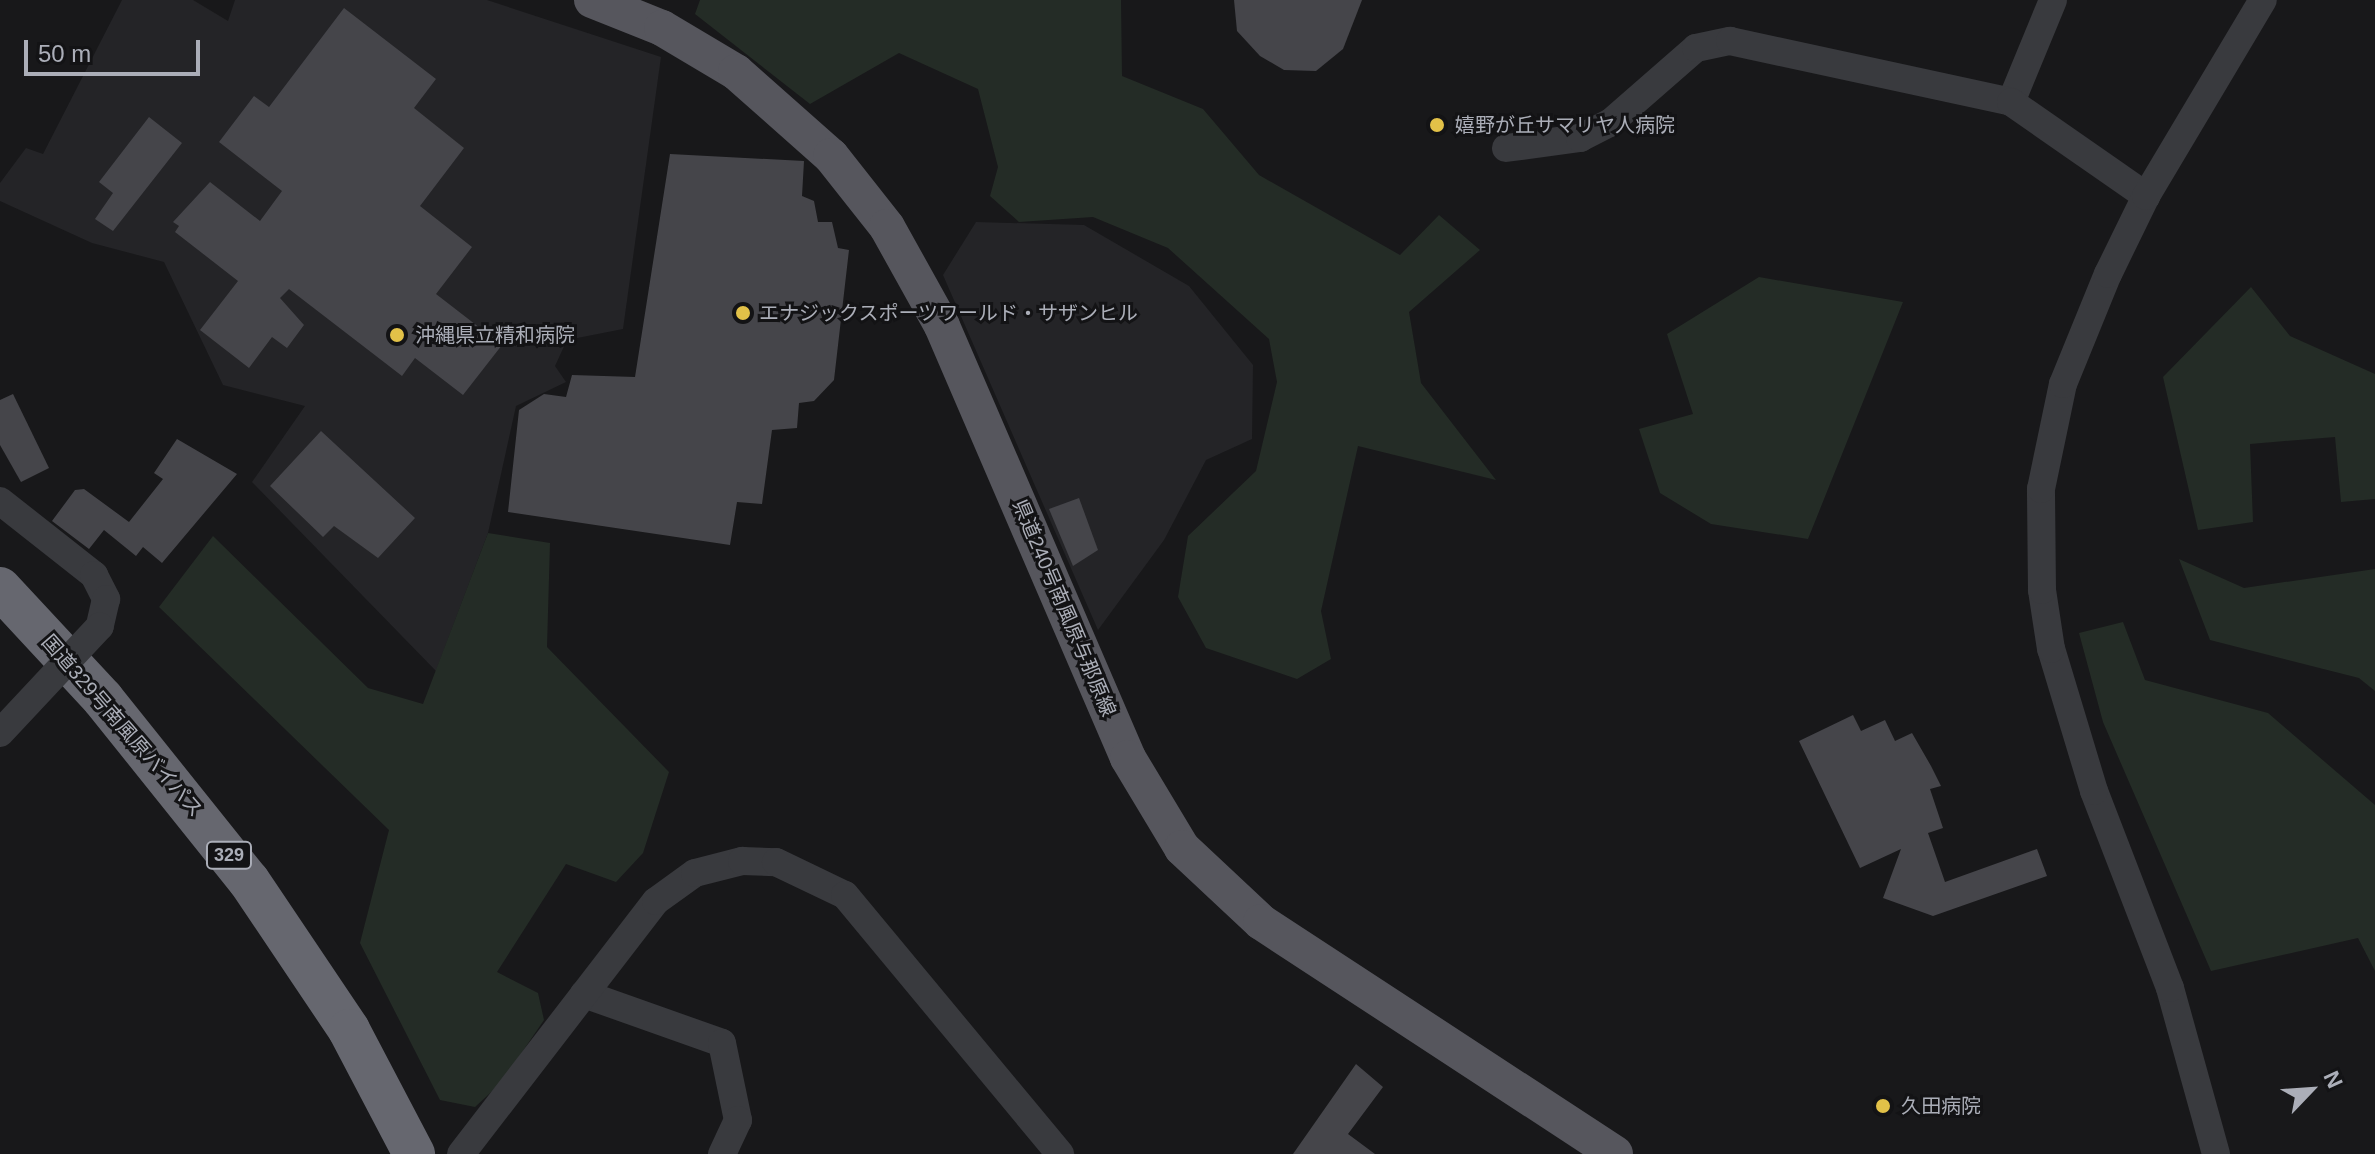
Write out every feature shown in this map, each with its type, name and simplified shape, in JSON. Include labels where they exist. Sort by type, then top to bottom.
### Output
[{"type":"highway","name":"国道329号南風原バイパス","points":[[0,588],[103,699],[249,881],[349,1030],[414,1154]]},
{"type":"main road","name":"県道240号南風原与那原線","points":[[592,0],[662,28],[736,72],[831,156],[887,227],[942,326],[1128,758],[1157,813],[1205,873],[1285,938],[1615,1154]]},
{"type":"street","points":[[2011,102],[2053,0]]},
{"type":"street","points":[[2216,1154],[2170,988],[2068,714],[2042,590],[2041,489],[2047,440],[2081,334],[2146,196],[2263,0]]},
{"type":"street","points":[[1506,148],[1580,138],[1610,123],[1678,60],[1696,48],[1730,41],[2011,102],[2146,196]]},
{"type":"street","points":[[0,501],[94,575],[106,599],[100,626],[0,733]]},
{"type":"street","points":[[461,1154],[639,920],[684,878],[742,861],[788,866],[845,895],[880,931],[1027,1122],[1060,1154]]},
{"type":"street","points":[[584,994],[722,1043],[738,1120],[722,1154]]},
{"type":"shaded area","name":"沖縄県立精和病院","points":[[122,0],[193,0],[228,21],[235,0],[487,0],[661,57],[623,329],[567,340],[555,366],[566,382],[516,406],[488,533],[436,671],[252,482],[305,406],[223,385],[164,262],[92,243],[0,201],[0,183],[26,148],[43,154]]},
{"type":"shaded area","points":[[700,0],[1121,0],[1122,76],[1203,109],[1259,175],[1400,255],[1439,215],[1480,250],[1409,312],[1421,383],[1496,480],[1358,446],[1321,611],[1331,659],[1297,679],[1206,648],[1178,597],[1188,536],[1256,471],[1277,382],[1269,339],[1168,248],[1093,217],[1019,222],[990,196],[998,167],[978,89],[899,53],[810,104],[695,14]]},
{"type":"shaded area","points":[[976,222],[1084,225],[1189,286],[1253,365],[1252,439],[1206,460],[1164,540],[1098,630],[943,275]]},
{"type":"shaded area","points":[[1759,277],[1903,302],[1808,539],[1711,524],[1660,493],[1639,429],[1693,414],[1667,334]]},
{"type":"shaded area","points":[[2251,287],[2290,336],[2375,374],[2375,499],[2341,502],[2335,437],[2250,444],[2253,522],[2198,530],[2163,377]]},
{"type":"shaded area","points":[[488,533],[550,543],[547,647],[669,772],[643,853],[616,882],[566,864],[497,972],[538,993],[544,1020],[501,1083],[475,1107],[440,1100],[360,943],[389,830],[159,607],[213,536],[368,688],[423,704]]},
{"type":"shaded area","points":[[2179,559],[2244,588],[2375,569],[2375,691],[2359,678],[2210,640]]},
{"type":"shaded area","points":[[2123,622],[2145,680],[2268,713],[2375,805],[2375,971],[2358,938],[2211,971],[2103,722],[2079,633]]},
{"type":"building","points":[[1234,0],[1362,0],[1343,49],[1316,71],[1284,70],[1260,56],[1237,31]]},
{"type":"building","points":[[344,8],[436,79],[414,108],[464,148],[420,206],[472,247],[436,294],[502,345],[463,395],[415,358],[402,376],[289,289],[280,298],[304,325],[287,348],[272,337],[249,368],[200,330],[238,281],[175,232],[179,226],[173,222],[210,182],[260,221],[282,191],[219,142],[254,96],[269,107]]},
{"type":"building","points":[[149,117],[182,143],[113,231],[95,219],[113,193],[99,182]]},
{"type":"building","name":"エナジックスポーツワールド・サザンヒル","points":[[670,154],[804,161],[802,196],[814,201],[818,222],[832,222],[838,248],[849,250],[834,380],[814,401],[799,403],[797,428],[772,430],[762,504],[737,502],[730,545],[508,512],[519,410],[544,394],[566,397],[572,375],[635,377]]},
{"type":"building","points":[[13,394],[49,468],[21,482],[0,445],[0,400]]},
{"type":"building","points":[[321,431],[415,518],[378,558],[334,526],[323,537],[270,486]]},
{"type":"building","points":[[177,439],[237,474],[162,563],[143,547],[136,556],[104,530],[89,549],[52,521],[75,490],[84,489],[129,522],[163,479],[154,473]]},
{"type":"building","points":[[1079,498],[1098,550],[1073,566],[1049,509]]},
{"type":"building","points":[[1853,715],[1861,731],[1885,720],[1895,741],[1912,733],[1931,766],[1941,786],[1930,789],[1943,828],[1928,833],[1945,882],[2037,849],[2047,876],[1933,916],[1883,898],[1901,849],[1860,868],[1799,741]]},
{"type":"building","points":[[1356,1064],[1383,1087],[1348,1134],[1375,1154],[1293,1154]]},
{"type":"place","name":"嬉野が丘サマリヤ人病院","points":[[1437,125]]},
{"type":"place","name":"エナジックスポーツワールド・サザンヒル","points":[[743,313]]},
{"type":"place","name":"沖縄県立精和病院","points":[[397,335]]},
{"type":"place","name":"久田病院","points":[[1883,1106]]}]
